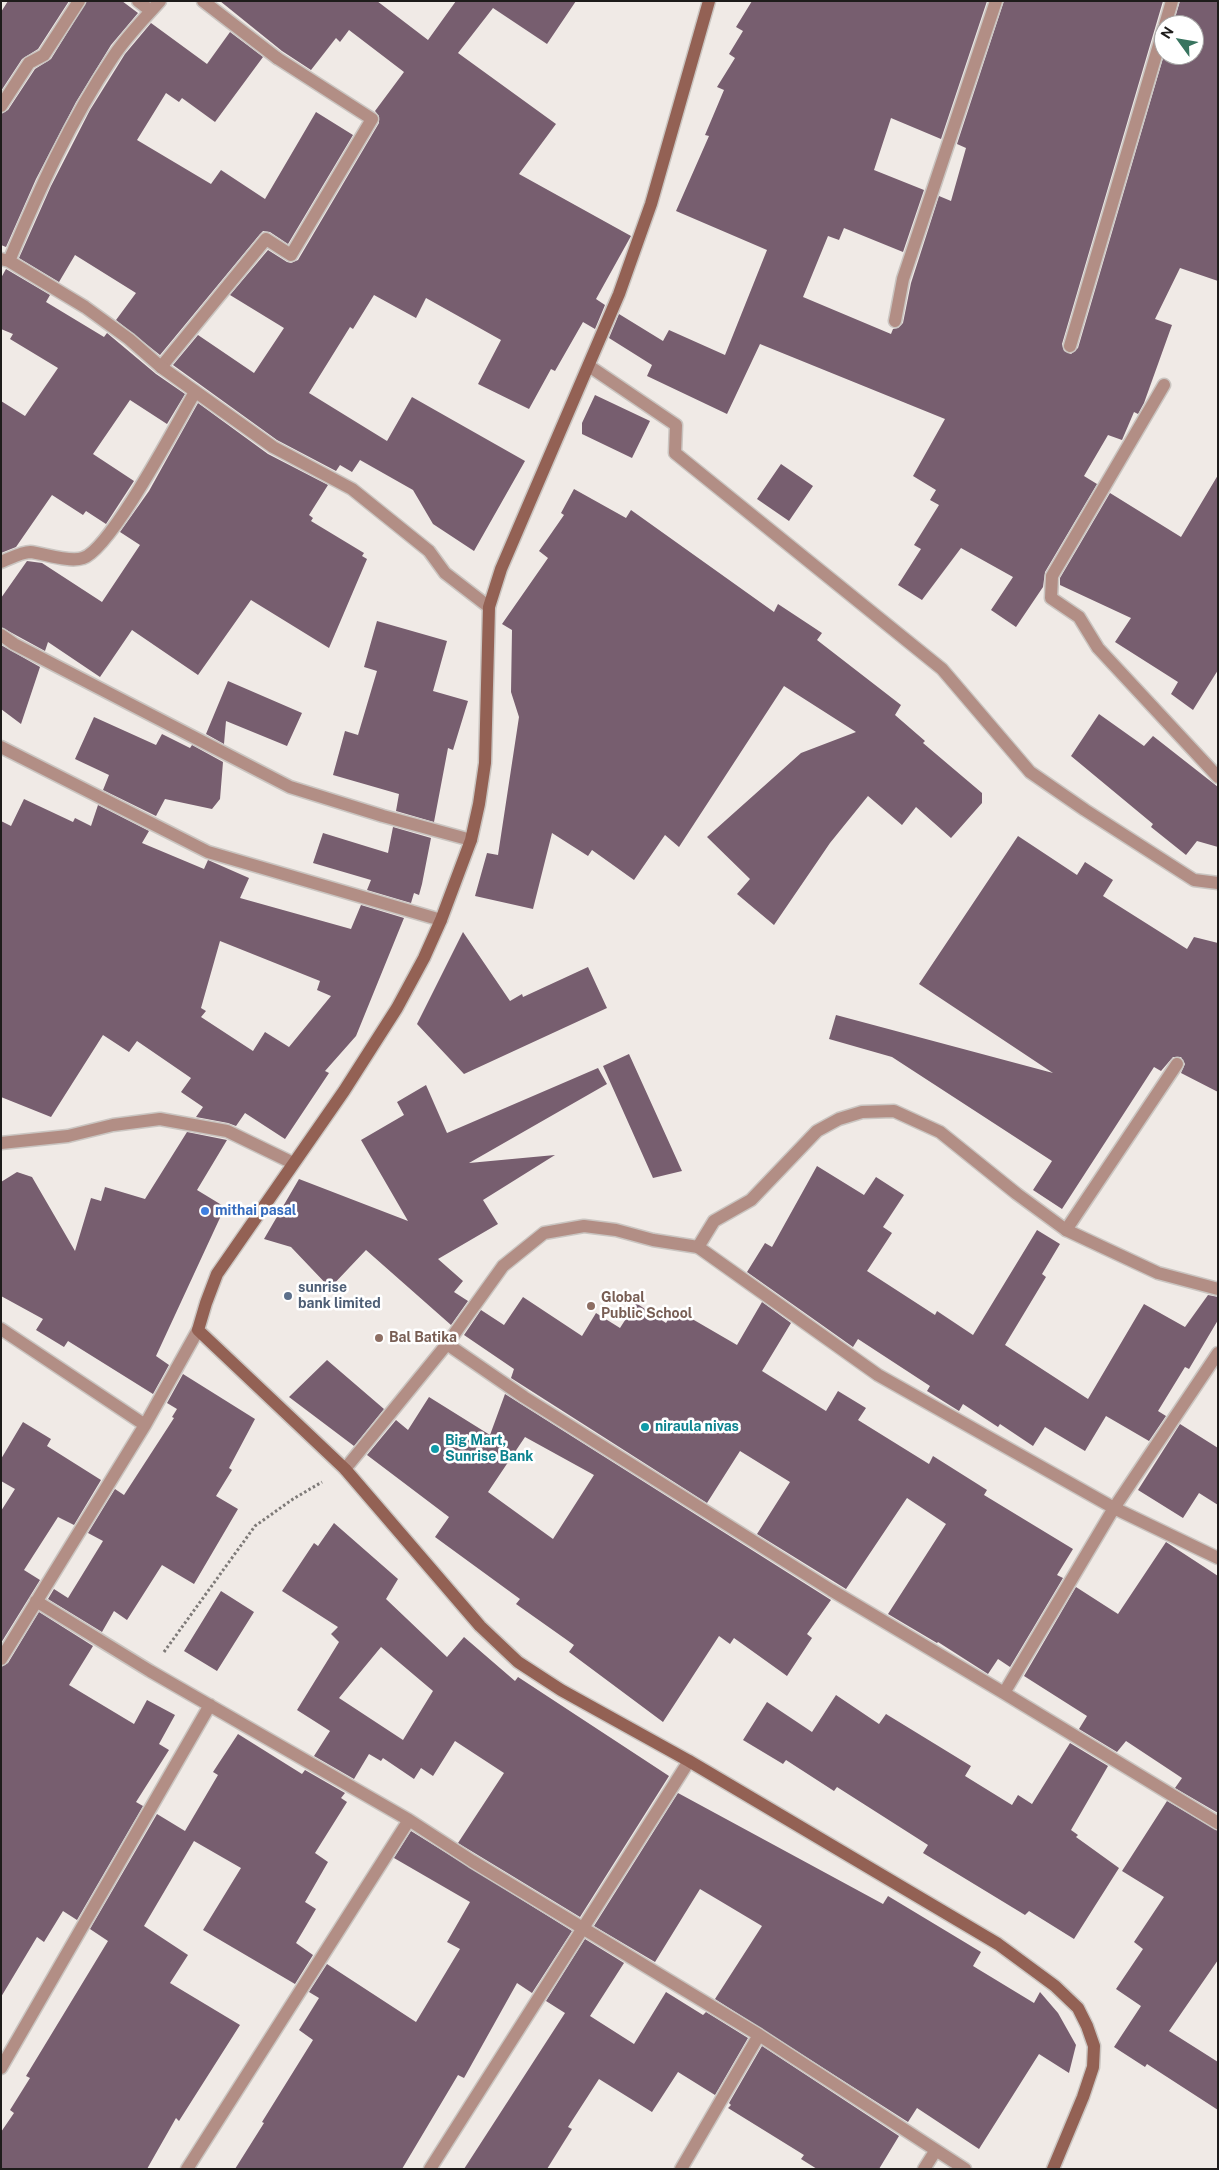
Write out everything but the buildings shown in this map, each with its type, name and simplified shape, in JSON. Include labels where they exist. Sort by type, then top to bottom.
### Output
[{"type":"main road","points":[[709,1],[651,204],[619,294],[501,569],[489,607],[485,763],[472,840],[441,920],[397,1008],[344,1091],[217,1274],[198,1330],[345,1469],[480,1626],[518,1662],[560,1690],[689,1761],[998,1944],[1055,1986],[1078,2008],[1094,2046],[1092,2068],[1083,2097],[1053,2169]]},
{"type":"street","points":[[1,106],[28,63],[44,55],[79,1]]},
{"type":"street","points":[[138,1],[156,6],[114,55],[84,103],[50,166],[5,260],[85,307],[129,339],[195,392],[273,447],[352,489],[429,552],[445,573],[489,607]]},
{"type":"street","points":[[162,367],[266,239],[291,255],[372,119],[277,58],[203,1]]},
{"type":"street","points":[[895,321],[903,279],[996,1]]},
{"type":"street","points":[[1168,15],[1172,1]]},
{"type":"street","points":[[1070,346],[1154,60]]},
{"type":"street","points":[[589,366],[676,425],[675,453],[942,668],[1030,772],[1194,880],[1218,883]]},
{"type":"street","points":[[1164,385],[1052,576],[1051,598],[1078,616],[1098,648],[1218,777]]},
{"type":"street","points":[[1,562],[29,552],[50,558],[82,559],[103,542],[132,502],[195,392]]},
{"type":"street","points":[[1,635],[14,644],[290,787],[383,816],[472,840]]},
{"type":"street","points":[[1,747],[208,852],[441,920]]},
{"type":"street","points":[[1066,1230],[1176,1064]]},
{"type":"street","points":[[698,1247],[714,1221],[751,1200],[817,1131],[839,1119],[862,1112],[894,1111],[940,1132],[1017,1194],[1066,1230],[1158,1273],[1218,1289]]},
{"type":"street","points":[[1,1143],[68,1136],[113,1125],[160,1119],[227,1131],[293,1163]]},
{"type":"street","points":[[345,1469],[447,1344],[503,1266],[544,1233],[584,1226],[616,1230],[653,1240],[698,1247],[878,1375],[1114,1508],[1218,1558]]},
{"type":"street","points":[[1,1329],[145,1425]]},
{"type":"street","points":[[1,1659],[145,1425],[198,1330]]},
{"type":"street","points":[[447,1344],[524,1397],[831,1590],[1218,1823]]},
{"type":"street","points":[[1004,1693],[1114,1508],[1217,1356]]},
{"type":"street","points":[[36,1601],[150,1671],[408,1820],[472,1862],[758,2035],[965,2169]]},
{"type":"street","points":[[1,2068],[210,1705]]},
{"type":"street","points":[[430,2169],[689,1761]]},
{"type":"street","points":[[187,2169],[408,1820]]},
{"type":"street","points":[[681,2169],[758,2035]]},
{"type":"street","points":[[924,2169],[936,2150]]},
{"type":"path","points":[[150,1671],[255,1526],[293,1499],[345,1469]]},
{"type":"place","name":"mithai pasal","points":[[205,1211]]},
{"type":"place","name":"sunrise bank limited","points":[[288,1296]]},
{"type":"place","name":"Global Public School","points":[[591,1306]]},
{"type":"place","name":"Bal Batika","points":[[379,1338]]},
{"type":"place","name":"niraula nivas","points":[[645,1427]]},
{"type":"place","name":"Big Mart, Sunrise Bank","points":[[435,1449]]}]
